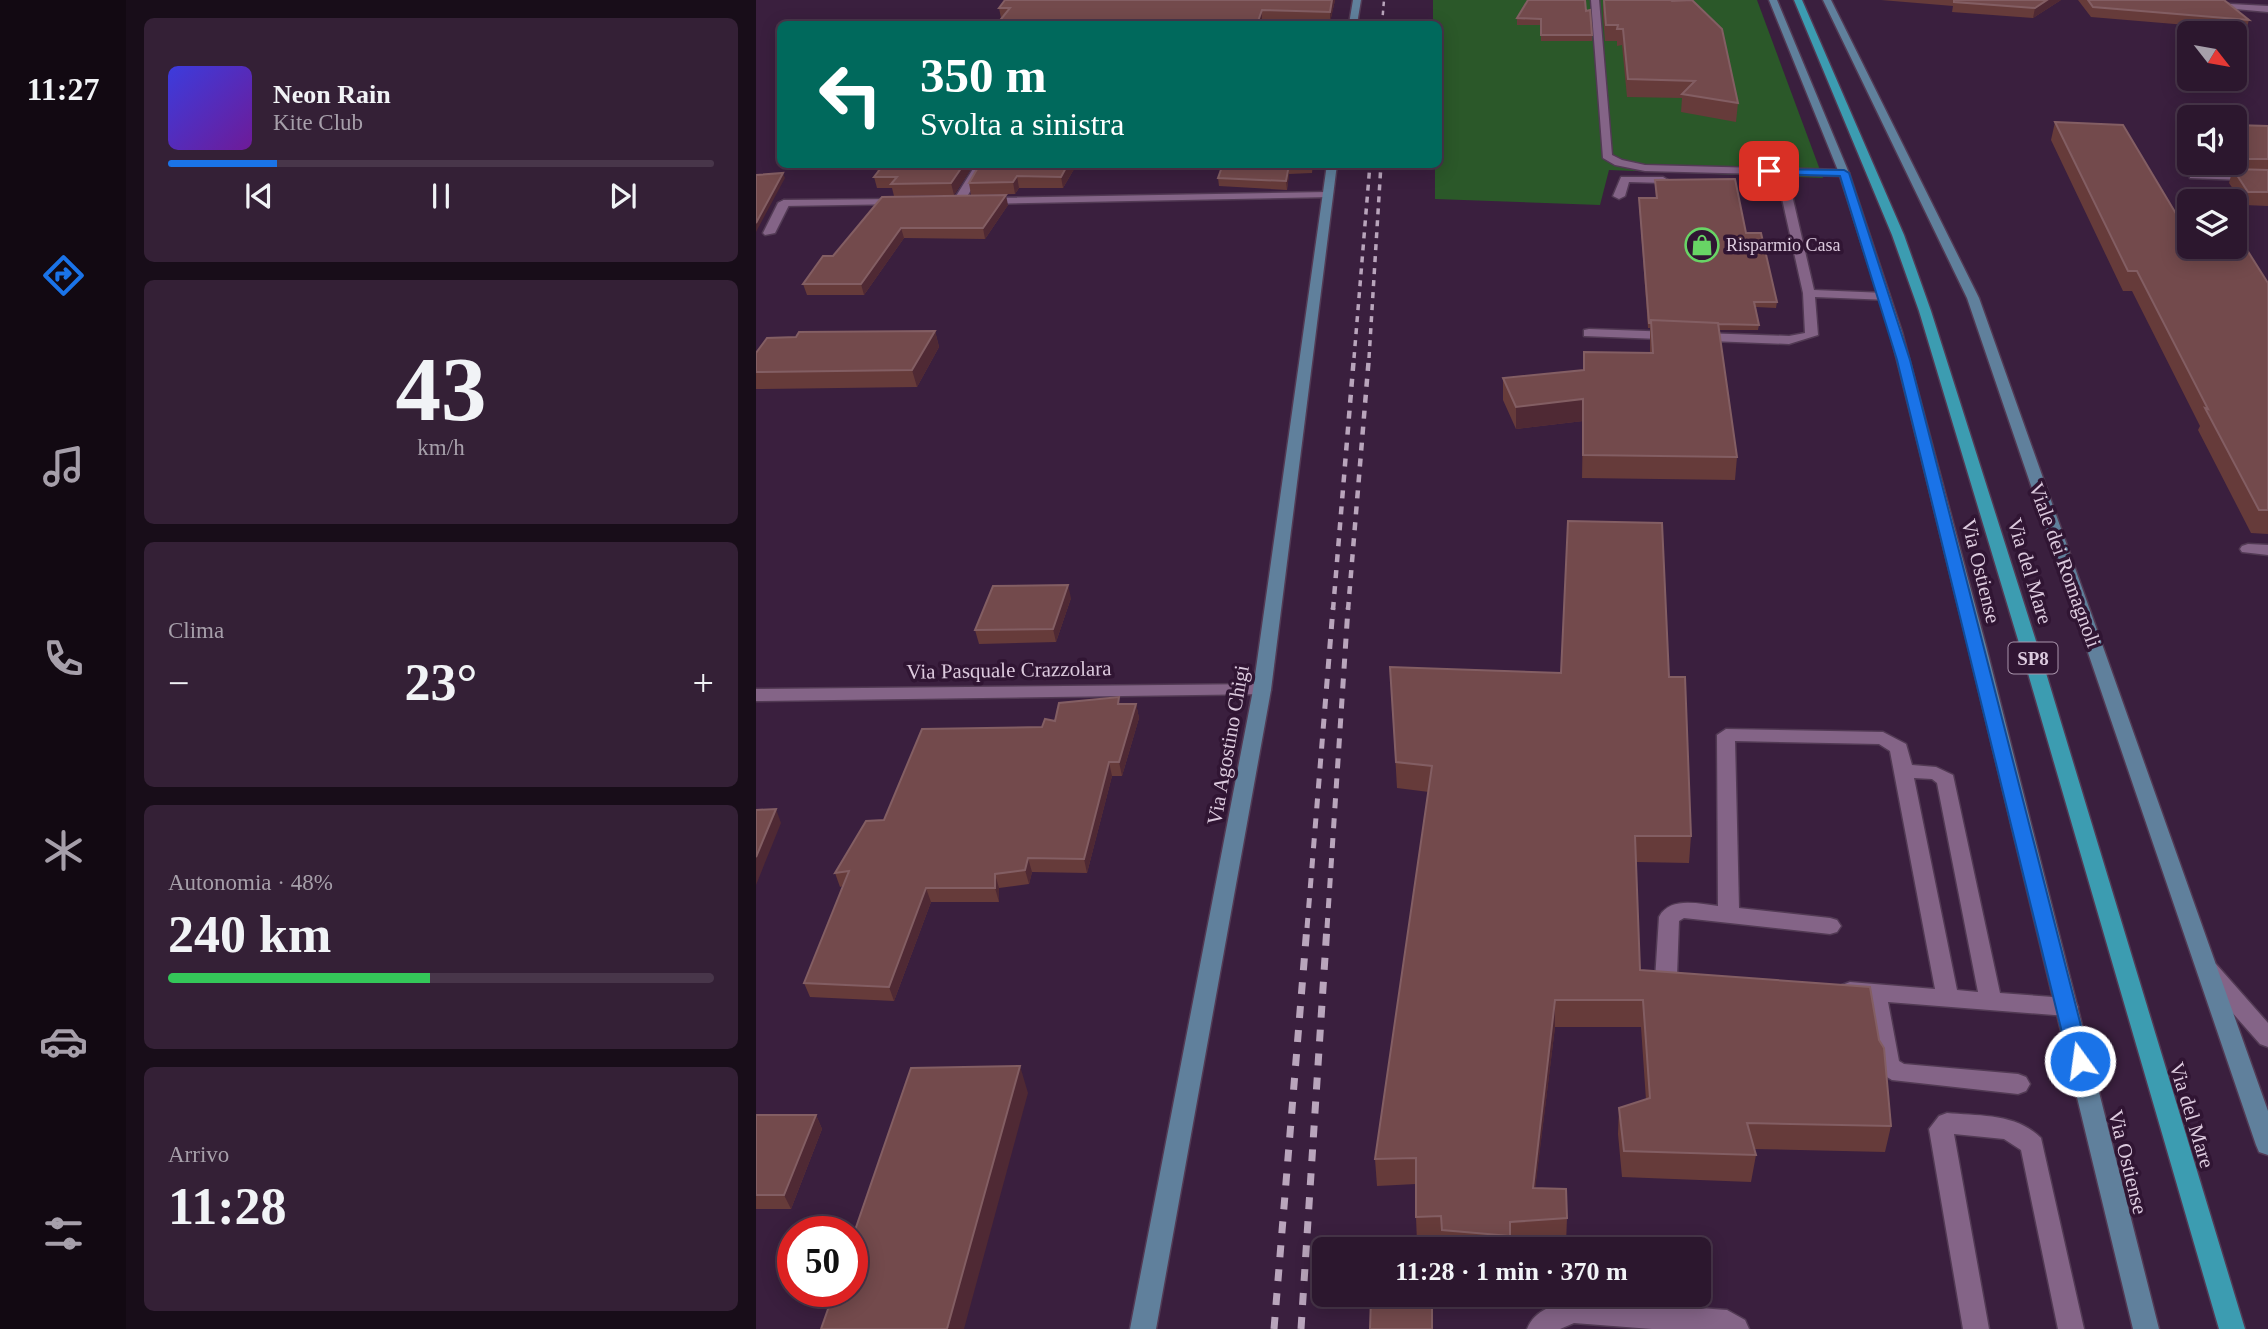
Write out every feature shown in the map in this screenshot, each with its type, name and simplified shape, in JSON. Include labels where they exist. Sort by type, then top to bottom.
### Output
[{"type":"main road","points":[[1354,21],[1357,0]]},
{"type":"main road","name":"Via Ostiense","points":[[1773,0],[1844,173],[1885,296],[1977,646],[2146,1329]]},
{"type":"main road","name":"Via del Mare","points":[[1798,0],[1898,235],[1925,311],[2038,677],[2232,1329]]},
{"type":"main road","name":"Viale dei Romagnoli","points":[[1827,0],[1973,298],[2268,1145]]},
{"type":"main road","name":"Via Agostino Chigi","points":[[1143,1329],[1262,690],[1331,168]]},
{"type":"street","points":[[1595,0],[1607,156],[1619,163],[1645,168],[1844,173]]},
{"type":"street","points":[[2159,0],[2268,9]]},
{"type":"street","points":[[959,201],[980,168]]},
{"type":"street","points":[[2194,176],[2268,178]]},
{"type":"street","points":[[1589,333],[1789,340],[1812,334],[1809,293],[1784,181],[1625,179],[1619,196]]},
{"type":"street","points":[[945,201],[1327,195]]},
{"type":"street","points":[[769,233],[784,203],[918,202]]},
{"type":"street","points":[[1809,293],[1885,296]]},
{"type":"street","points":[[2248,550],[2268,550]]},
{"type":"street","name":"Via Pasquale Crazzolara","points":[[756,695],[1262,690]]},
{"type":"street","points":[[1729,915],[1726,735],[1883,738],[1899,748],[1948,999]]},
{"type":"street","points":[[1904,771],[1936,773],[1946,780],[1991,1002]]},
{"type":"street","points":[[1706,986],[1679,985],[1666,980],[1669,917],[1681,910],[1830,926]]},
{"type":"street","points":[[2208,970],[2268,1038]]},
{"type":"street","points":[[1831,990],[2067,1007]]},
{"type":"street","points":[[1875,993],[1888,1066],[1900,1073],[2018,1084]]},
{"type":"street","points":[[1976,1329],[1941,1129],[1947,1123],[2014,1130],[2026,1137],[2032,1145],[2071,1329]]},
{"type":"street","points":[[1540,1329],[1555,1317],[1574,1311],[1727,1322],[1736,1329]]},
{"type":"green space","points":[[1433,0],[1757,0],[1823,178],[1609,170],[1600,205],[1435,199],[1435,168],[1442,168],[1442,21],[1433,21]]},
{"type":"building","points":[[1005,0],[1332,0],[1330,12],[1262,10],[1258,21],[999,21],[1010,8],[999,8]]},
{"type":"building","points":[[1528,0],[1585,0],[1586,11],[1590,10],[1592,35],[1541,35],[1541,19],[1517,18]]},
{"type":"building","points":[[1604,0],[1692,0],[1722,29],[1738,103],[1682,94],[1695,81],[1628,79],[1623,29],[1617,29],[1618,25],[1606,25]]},
{"type":"building","points":[[1954,0],[2047,0],[2035,8]]},
{"type":"building","points":[[2088,0],[2224,0],[2249,20],[2093,7]]},
{"type":"building","points":[[2055,122],[2123,125],[2177,215],[2177,259],[2247,259],[2247,250],[2268,283],[2268,510],[2259,510],[2137,271],[2128,271]]},
{"type":"building","points":[[2247,125],[2268,126],[2268,159],[2247,159]]},
{"type":"building","points":[[881,168],[961,168],[951,183],[891,184],[897,177],[874,177]]},
{"type":"building","points":[[978,168],[1066,168],[1061,177],[1017,176],[1013,182],[969,183]]},
{"type":"building","points":[[1222,168],[1288,168],[1286,181],[1218,178]]},
{"type":"building","points":[[2247,169],[2268,170],[2268,192],[2248,192],[2237,175],[2247,175]]},
{"type":"building","points":[[783,173],[756,223],[756,175]]},
{"type":"building","points":[[1735,179],[1746,233],[1761,233],[1777,302],[1754,302],[1759,325],[1651,320],[1649,323],[1639,198],[1657,198],[1655,180]]},
{"type":"building","points":[[1006,195],[983,228],[901,228],[861,284],[803,284],[823,256],[833,256],[882,197]]},
{"type":"building","points":[[1651,320],[1718,323],[1737,457],[1583,455],[1583,399],[1516,407],[1503,378],[1584,370],[1584,352],[1653,353]]},
{"type":"building","points":[[935,331],[912,370],[756,372],[756,353],[767,338],[796,337],[799,332]]},
{"type":"building","points":[[1568,521],[1662,523],[1669,677],[1685,677],[1691,836],[1635,836],[1640,970],[1870,987],[1879,1040],[1884,1048],[1891,1126],[1747,1123],[1756,1155],[1624,1151],[1619,1108],[1650,1098],[1643,1000],[1555,1000],[1533,1188],[1566,1189],[1567,1218],[1510,1222],[1510,1236],[1442,1230],[1441,1216],[1416,1217],[1416,1158],[1375,1159],[1432,766],[1396,762],[1390,667],[1561,673]]},
{"type":"building","points":[[1068,585],[1053,629],[975,630],[993,586]]},
{"type":"building","points":[[1119,697],[1118,704],[1136,704],[1119,762],[1109,762],[1084,859],[1028,858],[1025,870],[995,874],[995,888],[926,888],[889,987],[804,983],[849,871],[835,873],[866,821],[884,820],[922,729],[1042,727],[1045,719],[1055,721],[1059,703]]},
{"type":"building","points":[[776,809],[756,857],[756,810]]},
{"type":"building","points":[[1020,1066],[947,1329],[821,1329],[829,1307],[868,1307],[868,1216],[860,1216],[911,1068]]},
{"type":"building","points":[[756,1115],[816,1115],[784,1195],[756,1195]]},
{"type":"building","points":[[1371,1307],[1432,1307],[1432,1329],[1370,1329]]},
{"type":"railway","points":[[1382,21],[1384,0]]},
{"type":"railway","points":[[1354,358],[1370,168]]},
{"type":"railway","points":[[1369,358],[1381,168]]},
{"type":"railway","points":[[1333,610],[1354,356]]},
{"type":"railway","points":[[1348,610],[1369,356]]},
{"type":"railway","points":[[1307,928],[1333,608]]},
{"type":"railway","points":[[1327,928],[1348,608]]},
{"type":"railway","points":[[1274,1329],[1307,926]]},
{"type":"railway","points":[[1301,1329],[1327,926]]},
{"type":"place","name":"Risparmio Casa","points":[[1702,245]]},
{"type":"route","points":[[1769,171],[1844,173],[1891,313],[2080,1061]]}]
